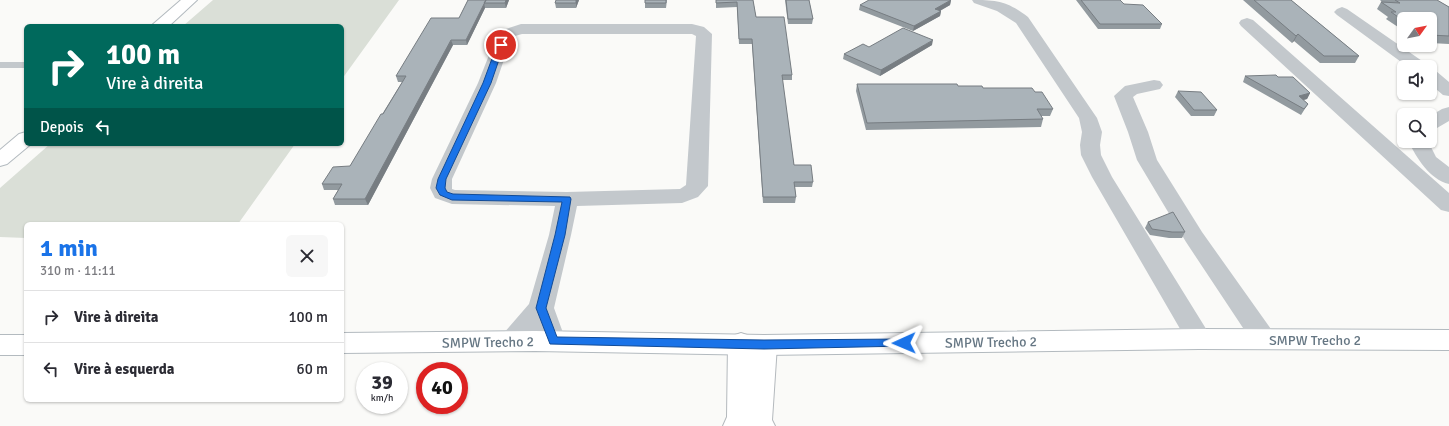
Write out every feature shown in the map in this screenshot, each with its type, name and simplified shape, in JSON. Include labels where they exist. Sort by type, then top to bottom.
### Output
[{"type":"main road","points":[[161,24],[190,0]]},
{"type":"main road","points":[[0,160],[24,140]]},
{"type":"main road","name":"SMPW Trecho 2","points":[[344,343],[553,341],[752,344],[1199,339],[1449,340]]},
{"type":"main road","points":[[738,426],[752,344]]},
{"type":"main road","points":[[752,344],[760,390],[758,420],[760,426]]},
{"type":"main road","points":[[0,346],[24,346]]},
{"type":"street","points":[[979,0],[1002,6],[1022,20],[1088,118],[1092,132],[1090,145],[1091,155],[1102,177],[1199,339]]},
{"type":"street","points":[[1342,12],[1409,60]]},
{"type":"street","points":[[1247,23],[1449,205]]},
{"type":"street","points":[[521,29],[692,29],[702,32],[704,34],[697,186],[694,191],[682,196],[567,199],[452,197],[443,193],[441,188],[442,179],[487,83],[505,38],[512,31],[521,29]]},
{"type":"street","points":[[1437,81],[1449,91]]},
{"type":"street","points":[[1154,85],[1131,90],[1123,96],[1138,132],[1147,160],[1194,237],[1264,339]]},
{"type":"street","points":[[1437,120],[1449,113]]},
{"type":"street","points":[[1422,148],[1428,160],[1449,178]]},
{"type":"street","points":[[512,341],[541,308],[560,235],[567,199]]},
{"type":"street","points":[[541,308],[553,341]]},
{"type":"lane","points":[[0,65],[24,65]]},
{"type":"shaded area","points":[[213,0],[399,0],[344,76],[344,24],[185,24]]},
{"type":"shaded area","points":[[48,146],[294,146],[239,222],[24,222],[24,238],[0,237],[0,188]]},
{"type":"building","points":[[468,0],[486,0],[466,40],[451,40],[365,199],[333,199],[342,184],[322,184],[333,167],[350,166],[406,76],[396,76],[431,18],[459,18]]},
{"type":"building","points":[[486,0],[506,0],[505,3],[484,3]]},
{"type":"building","points":[[556,0],[576,0],[576,3],[555,3]]},
{"type":"building","points":[[645,0],[666,0],[666,3],[645,3]]},
{"type":"building","points":[[716,0],[753,0],[756,17],[784,17],[792,75],[782,75],[794,165],[811,165],[813,182],[794,182],[796,197],[763,197],[752,39],[739,39],[737,2],[716,3]]},
{"type":"building","points":[[786,0],[809,0],[813,19],[788,19]]},
{"type":"building","points":[[869,0],[951,0],[935,9],[941,11],[914,26],[860,5]]},
{"type":"building","points":[[1081,0],[1120,0],[1124,4],[1143,5],[1162,24],[1100,24]]},
{"type":"building","points":[[1254,0],[1291,0],[1359,56],[1324,56],[1298,34],[1296,36]]},
{"type":"building","points":[[1395,0],[1437,0],[1449,7],[1449,36],[1437,35],[1437,12],[1397,12],[1397,16],[1391,12],[1396,12],[1381,2],[1400,3]]},
{"type":"building","points":[[903,28],[933,40],[881,70],[844,54],[863,44],[869,47]]},
{"type":"building","points":[[1276,75],[1278,77],[1293,77],[1310,93],[1299,96],[1308,104],[1304,109],[1245,76]]},
{"type":"building","points":[[857,84],[957,84],[958,86],[982,86],[983,88],[1032,88],[1035,92],[1042,92],[1053,109],[1037,109],[1043,119],[867,123]]},
{"type":"building","points":[[1178,91],[1201,92],[1217,110],[1194,110]]},
{"type":"building","points":[[1173,212],[1185,232],[1152,229],[1148,222]]},
{"type":"route","points":[[501,45],[487,83],[442,179],[441,188],[443,193],[452,197],[567,199],[560,235],[541,308],[553,341],[741,343],[764,345],[904,343]]}]
